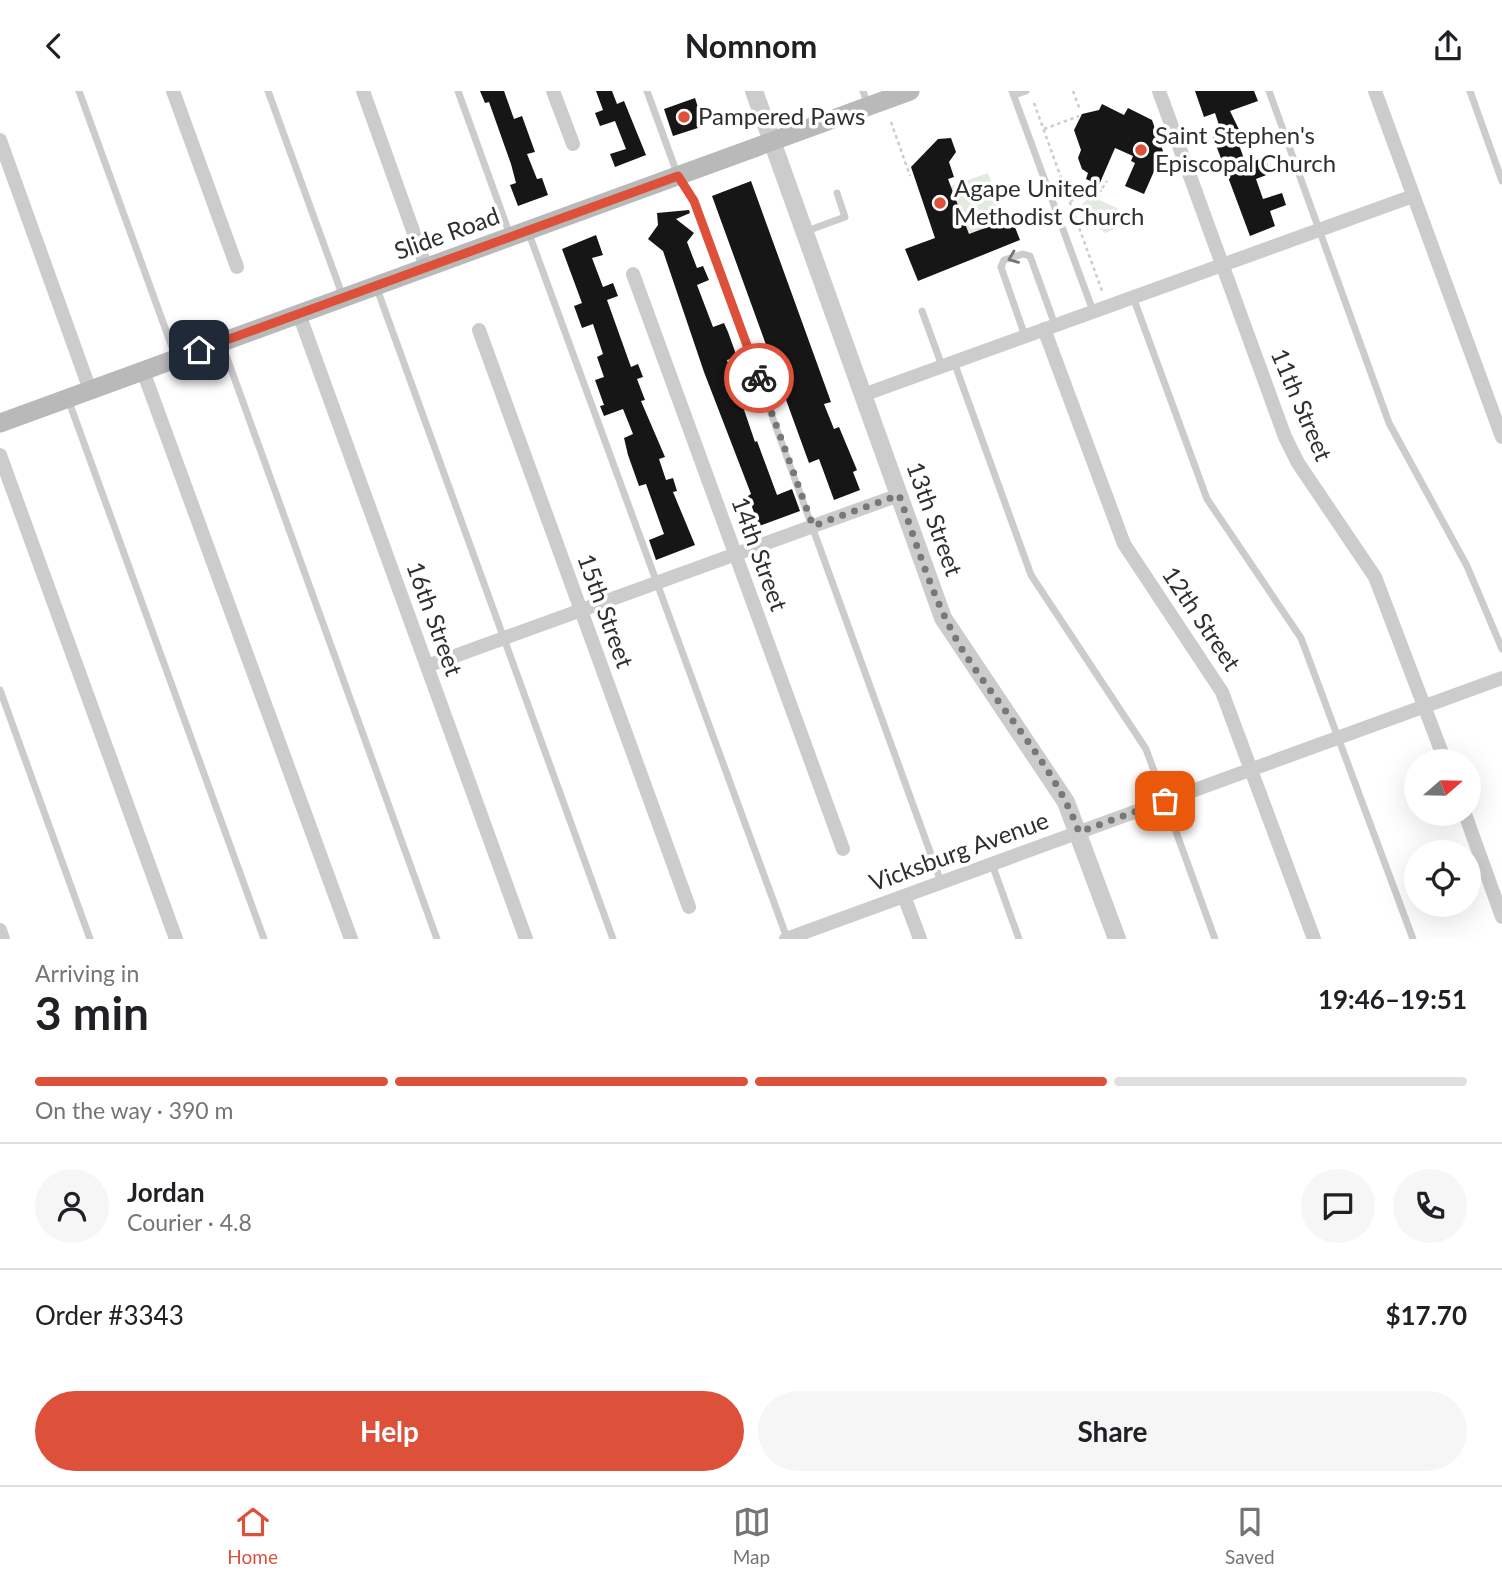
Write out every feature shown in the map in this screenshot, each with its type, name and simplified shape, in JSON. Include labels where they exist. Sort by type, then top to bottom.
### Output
[{"type":"main road","name":"Slide Road","points":[[1,421],[771,142],[866,99],[910,91]]},
{"type":"street","points":[[173,91],[237,267]]},
{"type":"street","points":[[363,91],[426,267]]},
{"type":"street","points":[[553,91],[573,144]]},
{"type":"street","name":"13th Street","points":[[754,91],[943,618],[967,657],[1050,775],[1079,832],[1117,939]]},
{"type":"street","name":"11th Street","points":[[1159,91],[1285,437],[1297,463],[1375,577],[1441,749]]},
{"type":"street","points":[[1375,91],[1502,437]]},
{"type":"street","points":[[0,140],[90,390]]},
{"type":"street","points":[[863,395],[1413,196]]},
{"type":"street","name":"14th Street","points":[[633,274],[843,849]]},
{"type":"street","name":"16th Street","points":[[299,314],[526,939]]},
{"type":"street","name":"12th Street","points":[[1049,327],[1124,544],[1222,692],[1314,939]]},
{"type":"street","name":"15th Street","points":[[479,330],[689,907]]},
{"type":"street","points":[[143,371],[351,939]]},
{"type":"street","points":[[0,456],[176,939]]},
{"type":"street","points":[[427,666],[899,495]]},
{"type":"street","name":"Vicksburg Avenue","points":[[787,939],[819,933],[941,882],[1502,678]]},
{"type":"street","points":[[1469,826],[1502,917]]},
{"type":"street","points":[[904,896],[920,939]]},
{"type":"street","points":[[0,930],[3,939]]},
{"type":"lane","points":[[79,91],[177,359]]},
{"type":"lane","points":[[268,91],[343,297]]},
{"type":"lane","points":[[458,91],[519,234],[656,582],[787,939]]},
{"type":"lane","points":[[647,91],[678,176],[694,201],[941,882]]},
{"type":"lane","points":[[1026,91],[1013,93],[1093,311]]},
{"type":"lane","points":[[1269,91],[1317,230],[1389,423],[1466,566],[1502,649]]},
{"type":"lane","points":[[1470,91],[1502,180]]},
{"type":"lane","points":[[837,193],[849,227]]},
{"type":"lane","points":[[804,232],[845,216]]},
{"type":"lane","points":[[1025,336],[1001,267],[1004,260],[1023,254],[1030,256],[1049,327]]},
{"type":"lane","points":[[376,286],[613,939]]},
{"type":"lane","points":[[1133,297],[1207,499],[1301,638],[1413,939]]},
{"type":"lane","points":[[922,311],[948,364],[1031,575],[1146,749],[1215,939]]},
{"type":"lane","points":[[222,342],[437,939]]},
{"type":"lane","points":[[67,398],[264,939]]},
{"type":"lane","points":[[0,690],[90,939]]},
{"type":"lane","points":[[992,864],[1019,939]]},
{"type":"path","points":[[1073,91],[1080,110]]},
{"type":"path","points":[[1034,103],[1102,291]]},
{"type":"path","points":[[1044,129],[1079,116]]},
{"type":"path","points":[[891,122],[910,176]]},
{"type":"path","points":[[1098,198],[1107,181]]},
{"type":"path","points":[[1070,201],[1101,190]]},
{"type":"shaded area","points":[[988,173],[1006,220],[969,234],[951,186]]},
{"type":"shaded area","points":[[1090,196],[1117,208],[1124,225],[1105,233],[1077,210]]},
{"type":"building","points":[[480,91],[504,91],[514,119],[522,116],[535,152],[527,154],[537,179],[542,178],[548,195],[518,206],[510,185],[516,183],[511,164],[489,102],[485,103]]},
{"type":"building","points":[[596,91],[612,91],[617,104],[624,101],[646,155],[615,167],[610,154],[626,149],[615,121],[600,126],[595,113],[603,110]]},
{"type":"building","points":[[1195,91],[1254,91],[1258,101],[1230,111],[1245,142],[1239,145],[1246,164],[1266,157],[1269,174],[1256,179],[1263,199],[1282,193],[1286,205],[1270,211],[1275,226],[1250,236],[1213,137],[1222,134],[1215,113],[1204,117]]},
{"type":"building","name":"Pampered Paws","points":[[695,98],[704,126],[673,136],[664,109]]},
{"type":"building","name":"Saint Stephen's Episcopal Church","points":[[1102,104],[1124,115],[1128,108],[1152,120],[1163,151],[1144,194],[1125,186],[1135,163],[1131,161],[1133,156],[1115,148],[1099,185],[1086,179],[1088,173],[1082,169],[1078,158],[1081,150],[1074,130],[1082,114],[1099,110]]},
{"type":"building","name":"Agape United Methodist Church","points":[[951,138],[956,152],[949,162],[954,177],[948,179],[969,234],[1006,220],[1008,224],[1013,222],[1020,240],[918,281],[905,249],[935,238],[911,167],[938,139]]},
{"type":"building","points":[[751,181],[831,402],[824,404],[834,429],[839,427],[857,470],[853,472],[860,490],[834,500],[819,459],[809,463],[712,196]]},
{"type":"building","points":[[689,210],[690,213],[676,219],[694,233],[687,242],[697,268],[703,266],[709,280],[697,285],[713,327],[724,323],[728,332],[737,357],[727,360],[755,442],[757,441],[777,495],[792,489],[800,511],[759,526],[748,496],[751,494],[704,372],[663,251],[648,239],[658,225],[657,213]]},
{"type":"building","points":[[596,235],[603,255],[592,258],[603,287],[613,283],[618,296],[607,300],[631,367],[638,364],[643,377],[637,379],[645,400],[641,401],[665,457],[659,459],[666,480],[673,478],[677,491],[673,492],[695,545],[656,560],[649,540],[664,534],[646,484],[639,486],[628,455],[624,438],[633,434],[623,409],[604,416],[600,406],[604,405],[595,380],[604,377],[597,357],[603,354],[593,324],[582,328],[574,306],[582,303],[562,249]]},
{"type":"way so far","points":[[759,378],[813,526],[899,495],[943,618],[967,657],[1050,775],[1079,832],[1165,801]]},
{"type":"place","name":"Pampered Paws","points":[[684,117]]},
{"type":"place","name":"Saint Stephen's Episcopal Church","points":[[1141,150]]},
{"type":"place","name":"Agape United Methodist Church","points":[[940,203]]},
{"type":"route","points":[[199,350],[678,176],[694,201],[759,378]]}]
